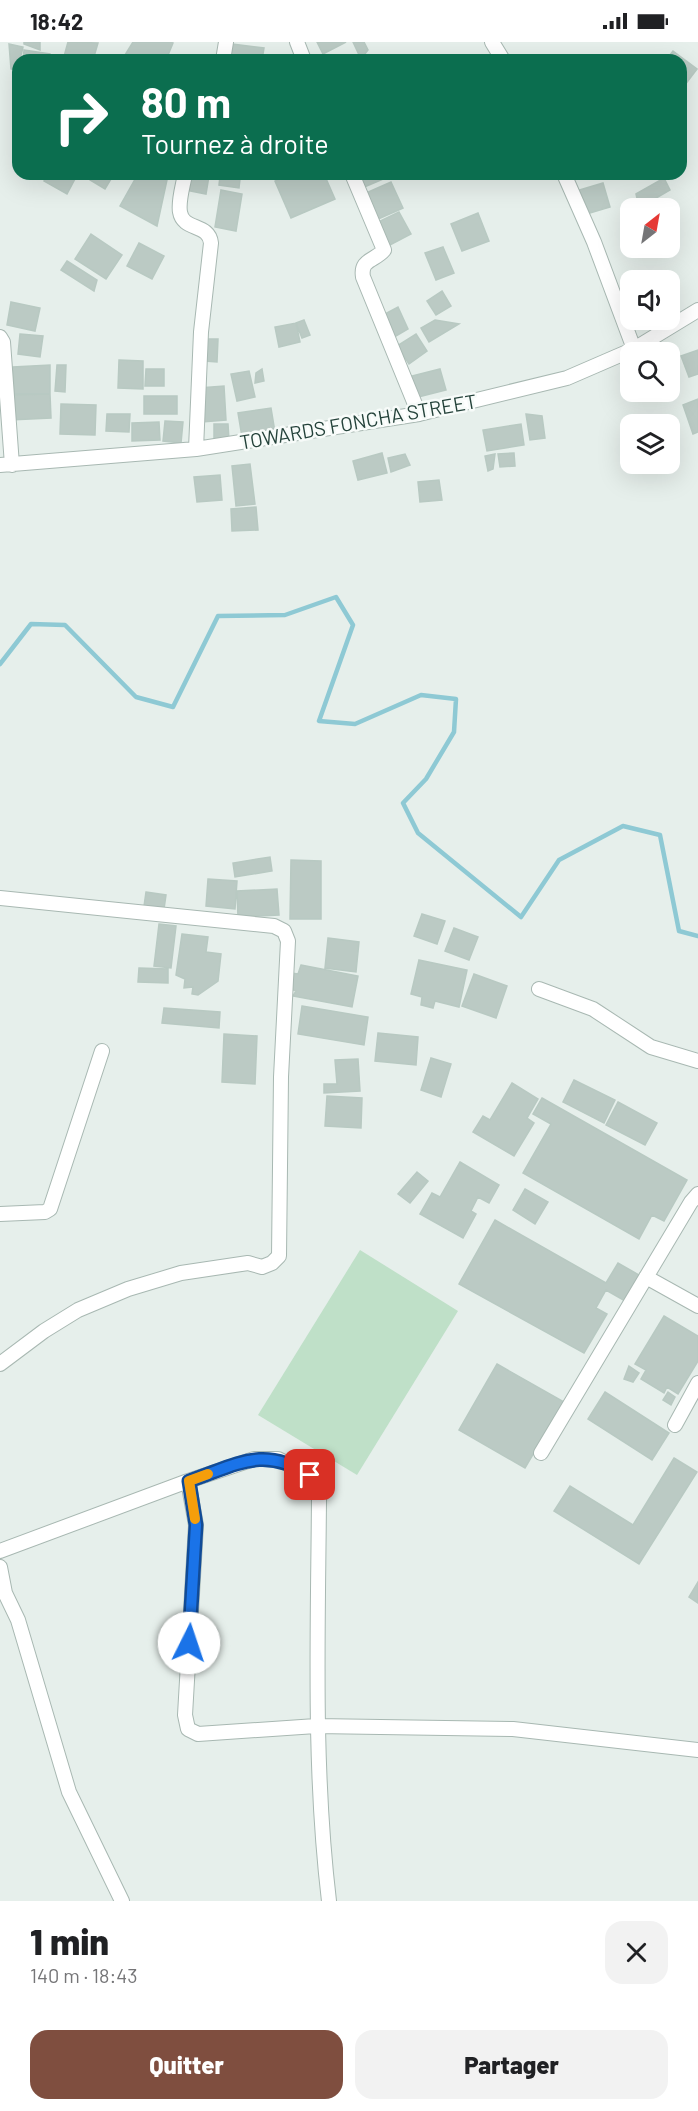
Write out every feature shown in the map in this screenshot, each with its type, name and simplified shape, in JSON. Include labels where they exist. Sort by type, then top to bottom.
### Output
[{"type":"street","points":[[184,180],[179,210],[182,219],[189,225],[206,231],[212,243],[201,332],[196,449]]},
{"type":"street","points":[[355,180],[384,250],[365,263],[362,270],[363,277],[418,414]]},
{"type":"street","points":[[567,180],[594,242],[631,342]]},
{"type":"street","name":"TOWARDS FONCHA STREET","points":[[645,342],[698,310]]},
{"type":"street","points":[[0,336],[3,342],[6,465]]},
{"type":"street","name":"TOWARDS FONCHA STREET","points":[[6,465],[196,449],[418,414],[567,378],[620,355]]},
{"type":"street","points":[[0,897],[274,926],[284,931],[288,941],[281,1077],[279,1256],[272,1263],[262,1267],[248,1263],[181,1273],[118,1293],[78,1310],[44,1331],[0,1364]]},
{"type":"street","points":[[540,989],[593,1009],[651,1047],[698,1061]]},
{"type":"street","points":[[0,1214],[45,1212],[50,1209],[102,1052]]},
{"type":"street","points":[[541,1454],[698,1194]]},
{"type":"street","points":[[646,1277],[698,1306]]},
{"type":"street","points":[[675,1425],[698,1383]]},
{"type":"street","points":[[0,1551],[254,1459],[278,1459],[310,1475],[319,1498],[316,1726],[324,1860],[329,1901]]},
{"type":"street","points":[[189,1481],[196,1525],[184,1715],[188,1730],[198,1734],[316,1726],[513,1729],[698,1750]]},
{"type":"street","points":[[0,1567],[3,1595],[18,1620],[69,1792],[122,1901]]},
{"type":"green space","points":[[360,1250],[458,1311],[357,1475],[258,1415]]},
{"type":"building","points":[[24,42],[40,42],[40,50],[24,44]]},
{"type":"building","points":[[68,42],[98,43],[95,54],[65,54]]},
{"type":"building","points":[[133,42],[173,43],[168,54],[126,54]]},
{"type":"building","points":[[317,42],[346,42],[323,54]]},
{"type":"building","points":[[353,42],[364,42],[368,50],[365,54],[359,54]]},
{"type":"building","points":[[9,44],[23,47],[21,54],[12,54],[11,69]]},
{"type":"building","points":[[232,44],[264,48],[263,54],[231,54]]},
{"type":"building","points":[[24,50],[50,54],[24,54]]},
{"type":"building","points":[[687,62],[697,69],[687,82]]},
{"type":"building","points":[[45,180],[74,180],[67,194]]},
{"type":"building","points":[[90,180],[110,180],[105,189]]},
{"type":"building","points":[[135,180],[167,180],[157,226],[120,206]]},
{"type":"building","points":[[187,180],[208,180],[206,194],[185,190]]},
{"type":"building","points":[[220,180],[240,180],[239,188],[219,185]]},
{"type":"building","points":[[327,180],[335,199],[291,218],[275,181]]},
{"type":"building","points":[[359,180],[381,180],[362,188]]},
{"type":"building","points":[[660,180],[665,180],[670,190],[656,198],[637,198],[636,194]]},
{"type":"building","points":[[391,182],[403,208],[376,220],[364,194]]},
{"type":"building","points":[[603,183],[610,207],[583,215],[576,191]]},
{"type":"building","points":[[221,190],[242,194],[236,231],[215,227]]},
{"type":"building","points":[[399,212],[411,234],[388,246],[376,223]]},
{"type":"building","points":[[478,213],[489,241],[462,251],[451,224]]},
{"type":"building","points":[[91,234],[122,255],[106,279],[75,259]]},
{"type":"building","points":[[139,243],[164,256],[152,279],[127,266]]},
{"type":"building","points":[[443,247],[454,273],[436,280],[425,253]]},
{"type":"building","points":[[67,261],[97,280],[94,291],[61,270]]},
{"type":"building","points":[[442,291],[451,306],[436,315],[427,301]]},
{"type":"building","points":[[11,302],[40,308],[35,331],[7,325]]},
{"type":"building","points":[[398,307],[408,329],[391,339],[381,316]]},
{"type":"building","points":[[304,320],[310,335],[302,338],[296,323]]},
{"type":"building","points":[[435,320],[459,324],[429,342],[421,328]]},
{"type":"building","points":[[296,323],[300,342],[279,347],[275,327]]},
{"type":"building","points":[[20,334],[43,336],[40,357],[18,354]]},
{"type":"building","points":[[416,334],[427,351],[409,364],[397,346]]},
{"type":"building","points":[[206,339],[218,339],[217,362],[205,361]]},
{"type":"building","points":[[698,350],[698,374],[689,377],[681,356]]},
{"type":"building","points":[[119,360],[143,361],[143,389],[118,388]]},
{"type":"building","points":[[50,365],[50,394],[14,394],[13,367]]},
{"type":"building","points":[[57,365],[66,365],[65,392],[55,391]]},
{"type":"building","points":[[146,369],[164,369],[164,386],[145,386]]},
{"type":"building","points":[[262,369],[264,381],[255,383],[256,373]]},
{"type":"building","points":[[440,369],[446,390],[414,398],[408,377]]},
{"type":"building","points":[[249,371],[255,397],[237,401],[231,374]]},
{"type":"building","points":[[224,386],[226,420],[202,422],[199,388]]},
{"type":"building","points":[[50,394],[51,418],[10,420],[9,395]]},
{"type":"building","points":[[144,396],[177,396],[177,414],[144,414]]},
{"type":"building","points":[[698,399],[698,432],[693,434],[683,405]]},
{"type":"building","points":[[61,404],[96,405],[95,435],[60,434]]},
{"type":"building","points":[[271,408],[275,432],[242,437],[238,413]]},
{"type":"building","points":[[107,414],[130,414],[129,432],[106,431]]},
{"type":"building","points":[[526,414],[542,416],[545,438],[530,440]]},
{"type":"building","points":[[165,421],[183,422],[181,443],[163,441]]},
{"type":"building","points":[[159,422],[160,440],[132,441],[132,423]]},
{"type":"building","points":[[214,424],[228,424],[229,440],[214,441]]},
{"type":"building","points":[[521,424],[524,445],[487,451],[483,430]]},
{"type":"building","points":[[382,453],[387,473],[358,480],[353,461]]},
{"type":"building","points":[[514,453],[515,466],[500,467],[498,454]]},
{"type":"building","points":[[405,454],[410,465],[391,472],[388,458]]},
{"type":"building","points":[[495,454],[493,469],[488,471],[485,456]]},
{"type":"building","points":[[250,464],[255,504],[236,506],[232,466]]},
{"type":"building","points":[[220,475],[222,500],[197,502],[194,477]]},
{"type":"building","points":[[439,480],[442,500],[420,502],[418,482]]},
{"type":"building","points":[[256,507],[258,530],[232,531],[231,509]]},
{"type":"building","points":[[270,857],[272,871],[235,877],[233,863]]},
{"type":"building","points":[[291,860],[321,861],[321,919],[290,919]]},
{"type":"building","points":[[208,879],[237,881],[235,909],[206,906]]},
{"type":"building","points":[[277,889],[279,915],[238,917],[237,891]]},
{"type":"building","points":[[146,892],[166,895],[164,909],[144,906]]},
{"type":"building","points":[[422,914],[445,921],[437,944],[414,936]]},
{"type":"building","points":[[159,924],[176,926],[171,968],[154,966]]},
{"type":"building","points":[[454,928],[478,937],[469,960],[445,951]]},
{"type":"building","points":[[182,934],[208,937],[206,952],[221,954],[218,981],[198,995],[192,994],[193,987],[184,988],[185,979],[176,975]]},
{"type":"building","points":[[328,938],[359,942],[356,972],[325,968]]},
{"type":"building","points":[[419,960],[467,970],[459,1007],[435,1001],[433,1008],[421,1005],[422,997],[411,994]]},
{"type":"building","points":[[301,965],[358,976],[352,1007],[293,996],[296,991],[289,988],[292,973],[298,974]]},
{"type":"building","points":[[139,968],[168,969],[168,983],[138,982]]},
{"type":"building","points":[[474,974],[507,986],[496,1018],[462,1006]]},
{"type":"building","points":[[302,1006],[368,1017],[364,1045],[298,1034]]},
{"type":"building","points":[[164,1008],[220,1012],[219,1028],[162,1023]]},
{"type":"building","points":[[378,1033],[418,1037],[416,1065],[375,1061]]},
{"type":"building","points":[[224,1034],[257,1036],[255,1084],[222,1082]]},
{"type":"building","points":[[431,1058],[451,1064],[441,1097],[421,1090]]},
{"type":"building","points":[[358,1059],[360,1091],[324,1093],[324,1084],[337,1084],[335,1060]]},
{"type":"building","points":[[574,1080],[615,1100],[604,1123],[563,1102]]},
{"type":"building","points":[[512,1083],[538,1099],[527,1118],[534,1123],[514,1156],[473,1132],[483,1116],[490,1120]]},
{"type":"building","points":[[327,1096],[362,1098],[361,1128],[325,1126]]},
{"type":"building","points":[[542,1098],[687,1180],[664,1221],[652,1215],[639,1239],[523,1173],[551,1124],[533,1114]]},
{"type":"building","points":[[618,1102],[657,1123],[645,1145],[606,1125]]},
{"type":"building","points":[[460,1162],[499,1185],[489,1203],[478,1197],[471,1211],[476,1214],[463,1238],[420,1214],[432,1193],[440,1197]]},
{"type":"building","points":[[417,1172],[428,1181],[410,1203],[398,1194]]},
{"type":"building","points":[[525,1189],[548,1202],[535,1224],[513,1210]]},
{"type":"building","points":[[495,1220],[606,1283],[618,1263],[639,1275],[625,1301],[606,1290],[596,1308],[607,1314],[584,1353],[459,1284]]},
{"type":"building","points":[[664,1316],[698,1336],[698,1361],[678,1394],[667,1387],[664,1393],[641,1379],[646,1370],[635,1364]]},
{"type":"building","points":[[497,1364],[564,1402],[525,1468],[459,1430]]},
{"type":"building","points":[[629,1366],[639,1373],[633,1382],[624,1379]]},
{"type":"building","points":[[605,1392],[669,1433],[652,1460],[588,1419]]},
{"type":"building","points":[[668,1392],[675,1397],[671,1405],[663,1400]]},
{"type":"building","points":[[674,1458],[697,1472],[639,1564],[554,1511],[570,1486],[633,1525]]},
{"type":"building","points":[[698,1582],[698,1603],[689,1597]]},
{"type":"waterway","points":[[0,664],[31,624],[65,625],[136,697],[173,707],[218,616],[285,615],[336,597],[353,625],[319,721],[355,724],[421,695],[456,699],[454,732],[426,779],[403,803],[418,833],[521,917],[559,860],[623,826],[660,835],[679,931],[698,936]]},
{"type":"slow traffic","points":[[195,1519],[189,1481],[208,1474]]},
{"type":"route","points":[[189,1643],[196,1525],[189,1481],[254,1459],[278,1459],[310,1475]]}]
